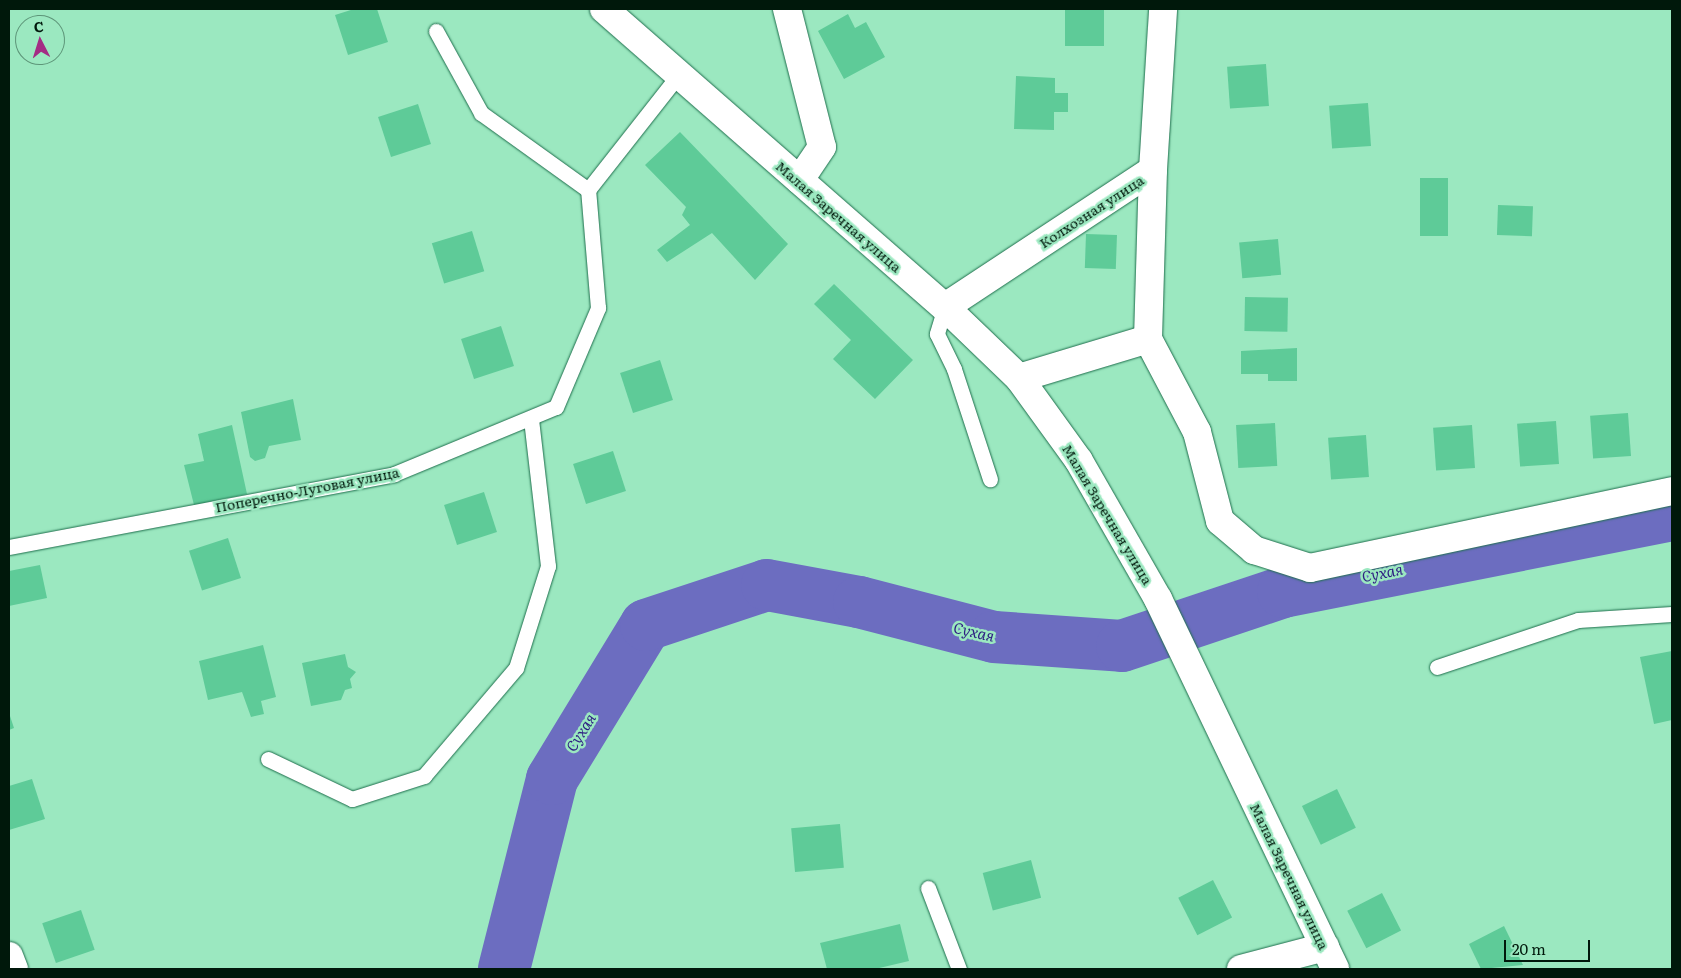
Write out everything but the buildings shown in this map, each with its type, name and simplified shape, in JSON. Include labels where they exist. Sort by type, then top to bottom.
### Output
[{"type":"street","name":"Малая Заречная улица","points":[[604,9],[677,77],[800,180],[945,307],[1019,378],[1079,461],[1158,598],[1185,662],[1330,958]]},
{"type":"street","points":[[787,9],[822,147],[800,180]]},
{"type":"street","name":"Колхозная улица","points":[[945,307],[1153,170],[1163,9]]},
{"type":"street","points":[[1153,170],[1148,339],[1197,432],[1220,521],[1254,550],[1310,568],[1672,490]]},
{"type":"street","points":[[1019,378],[1148,339]]},
{"type":"street","points":[[9,956],[14,969]]},
{"type":"street","points":[[1241,969],[1330,958]]},
{"type":"lane","points":[[436,31],[481,113],[588,190],[677,77]]},
{"type":"lane","name":"Поперечно-Луговая улица","points":[[9,547],[394,474],[556,407],[598,308],[588,190]]},
{"type":"lane","points":[[945,307],[937,334],[954,369],[990,479]]},
{"type":"lane","points":[[268,759],[352,799],[424,776],[516,668],[548,566],[531,418]]},
{"type":"lane","points":[[1437,667],[1578,620],[1672,614]]},
{"type":"lane","points":[[928,888],[959,969]]},
{"type":"waterway","name":"Сухая","points":[[504,969],[552,779],[646,625],[767,585],[859,602],[994,637],[1122,646],[1283,592],[1672,515]]}]
